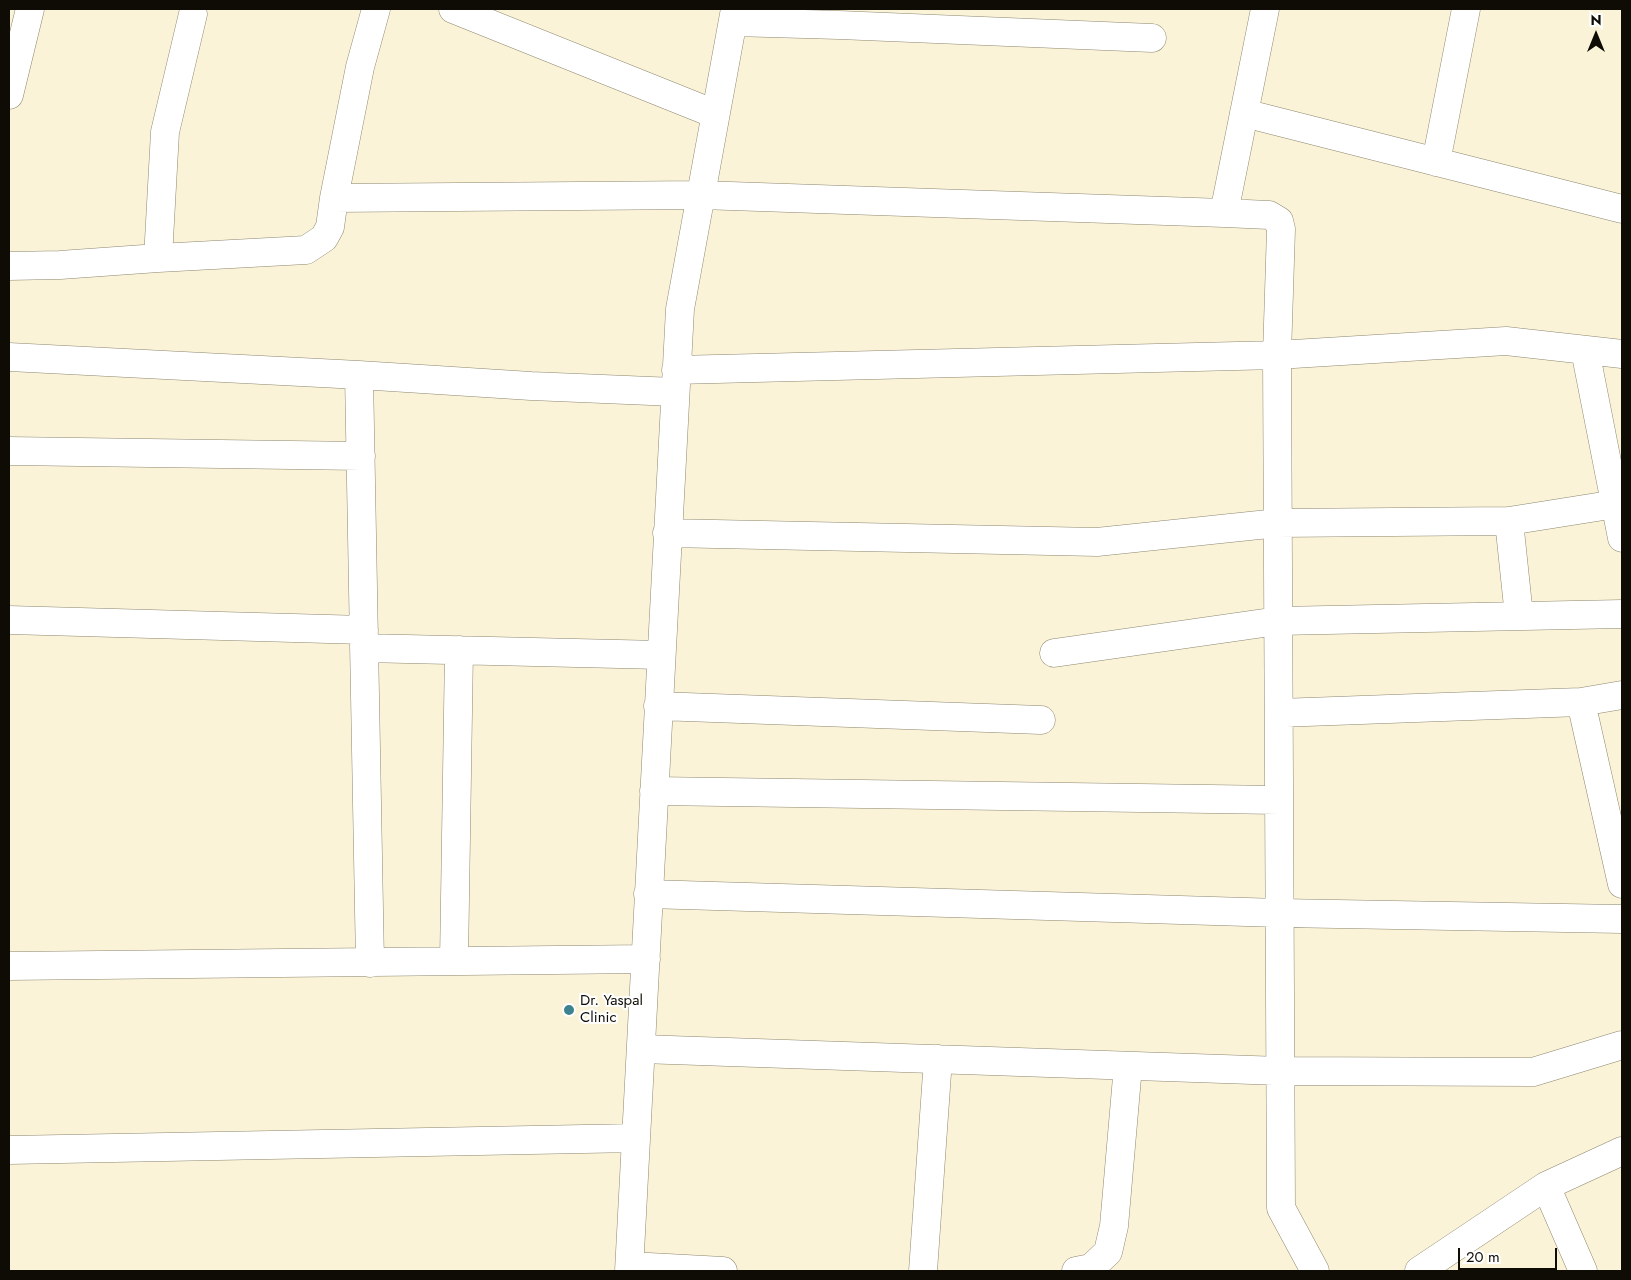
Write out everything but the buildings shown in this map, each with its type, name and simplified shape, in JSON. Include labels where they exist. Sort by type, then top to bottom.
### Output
[{"type":"street","points":[[9,95],[30,9]]},
{"type":"street","points":[[9,266],[60,265],[306,250],[324,238],[330,227],[360,68],[376,9]]},
{"type":"street","points":[[453,9],[715,114]]},
{"type":"street","points":[[1224,213],[1265,9]]},
{"type":"street","points":[[1436,162],[1466,9]]},
{"type":"street","points":[[158,258],[165,132],[193,14]]},
{"type":"street","points":[[723,1271],[630,1269],[648,894],[680,309],[734,15],[840,17],[1152,38]]},
{"type":"street","points":[[1244,113],[1622,209]]},
{"type":"street","points":[[334,198],[700,195],[1224,213],[1269,215],[1279,220],[1281,229],[1278,354],[1281,1208],[1315,1271]]},
{"type":"street","points":[[9,357],[521,385],[676,381],[1278,354],[1506,341],[1622,354]]},
{"type":"street","points":[[1585,350],[1622,538]]},
{"type":"street","points":[[359,375],[370,962]]},
{"type":"street","points":[[9,450],[361,456]]},
{"type":"street","points":[[667,533],[1096,542],[1278,523],[1509,521],[1616,504]]},
{"type":"street","points":[[1509,521],[1519,616]]},
{"type":"street","points":[[1054,653],[1278,621],[1622,614]]},
{"type":"street","points":[[9,620],[364,639],[459,650],[661,655]]},
{"type":"street","points":[[454,962],[459,650]]},
{"type":"street","points":[[1279,713],[1581,702],[1622,695]]},
{"type":"street","points":[[1581,702],[1622,884]]},
{"type":"street","points":[[658,706],[1042,720]]},
{"type":"street","points":[[654,791],[1279,800]]},
{"type":"street","points":[[648,894],[1280,913],[1622,919]]},
{"type":"street","points":[[9,966],[646,959]]},
{"type":"street","points":[[641,1049],[1281,1071],[1533,1072],[1622,1046]]},
{"type":"street","points":[[923,1271],[938,1059]]},
{"type":"street","points":[[1076,1271],[1091,1268],[1108,1252],[1114,1226],[1128,1066]]},
{"type":"street","points":[[9,1150],[636,1138]]},
{"type":"street","points":[[1419,1271],[1546,1186],[1622,1151]]},
{"type":"street","points":[[1546,1186],[1583,1271]]},
{"type":"place","name":"Dr. Yaspal Clinic","points":[[569,1010]]}]
